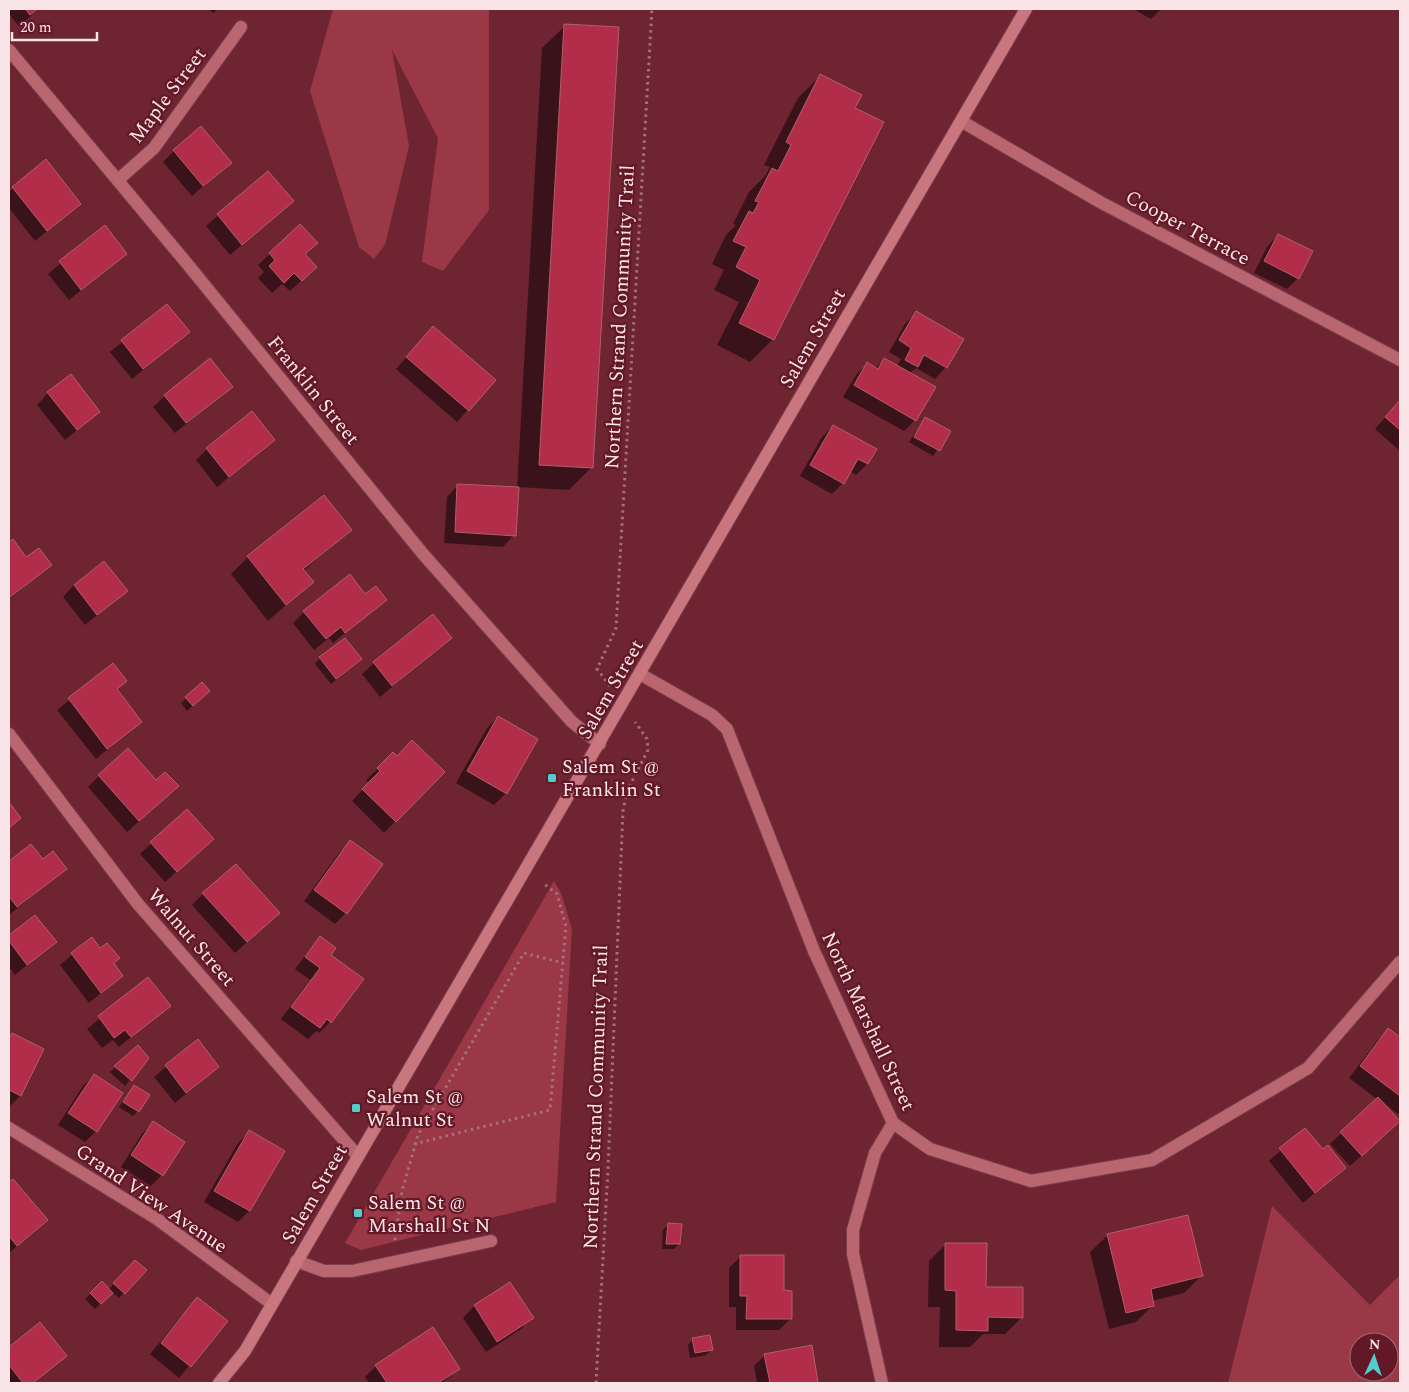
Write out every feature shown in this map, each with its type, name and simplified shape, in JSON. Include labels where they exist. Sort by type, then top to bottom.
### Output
[{"type":"main road","name":"Salem Street","points":[[219,1383],[245,1351],[357,1155],[600,744],[1026,9]]},
{"type":"street","name":"Maple Street","points":[[118,180],[154,148],[240,27]]},
{"type":"street","name":"Franklin Street","points":[[9,50],[118,180],[423,554],[572,722],[600,744]]},
{"type":"street","name":"Cooper Terrace","points":[[961,121],[1100,202],[1400,360]]},
{"type":"street","name":"North Marshall Street","points":[[640,674],[712,714],[727,729],[814,951],[893,1124],[930,1149],[1031,1181],[1152,1160],[1308,1068],[1400,962]]},
{"type":"street","name":"Walnut Street","points":[[9,734],[138,904],[357,1155]]},
{"type":"street","points":[[882,1383],[854,1254],[853,1230],[875,1153],[893,1124]]},
{"type":"street","name":"Grand View Avenue","points":[[9,1128],[157,1219],[272,1304]]},
{"type":"street","points":[[296,1261],[316,1269],[345,1272],[491,1241]]},
{"type":"path","name":"Northern Strand Community Trail","points":[[616,628],[652,9]]},
{"type":"path","name":"Northern Strand Community Trail","points":[[596,1383],[608,1169],[622,811]]},
{"type":"path","points":[[414,1144],[550,1110],[566,926],[557,894],[525,871]]},
{"type":"path","points":[[393,1263],[401,1200],[414,1144],[524,953],[563,963]]},
{"type":"shaded area","points":[[333,9],[489,9],[489,210],[443,271],[422,262],[438,138],[392,50],[409,146],[385,245],[374,259],[359,247],[310,91]]},
{"type":"shaded area","points":[[554,881],[561,893],[572,929],[556,1202],[361,1250],[345,1243]]},
{"type":"shaded area","points":[[1272,1206],[1370,1305],[1400,1275],[1400,1383],[1228,1383]]},
{"type":"building","points":[[25,9],[38,9],[30,15]]},
{"type":"building","points":[[564,24],[619,27],[593,468],[539,465]]},
{"type":"building","points":[[820,74],[862,95],[855,108],[884,122],[774,340],[739,323],[760,280],[736,267],[746,247],[733,241],[749,211],[753,213],[759,202],[755,201],[772,168],[778,171],[791,145],[786,142]]},
{"type":"building","points":[[201,126],[232,163],[203,186],[173,150]]},
{"type":"building","points":[[46,159],[81,204],[47,231],[12,187]]},
{"type":"building","points":[[268,171],[294,201],[242,245],[217,214]]},
{"type":"building","points":[[300,224],[318,243],[305,254],[317,267],[302,281],[294,273],[284,283],[269,266],[275,260],[269,253]]},
{"type":"building","points":[[105,225],[127,254],[81,290],[59,261]]},
{"type":"building","points":[[1278,234],[1313,251],[1299,279],[1264,261]]},
{"type":"building","points":[[167,304],[190,332],[143,369],[121,340]]},
{"type":"building","points":[[916,311],[964,339],[947,368],[924,355],[918,367],[905,360],[911,348],[899,340]]},
{"type":"building","points":[[433,326],[496,380],[469,411],[406,357]]},
{"type":"building","points":[[210,358],[233,387],[186,423],[164,395]]},
{"type":"building","points":[[884,358],[936,387],[916,421],[854,385],[867,362],[878,369]]},
{"type":"building","points":[[71,374],[100,412],[77,430],[47,392]]},
{"type":"building","points":[[1400,400],[1400,430],[1385,417]]},
{"type":"building","points":[[252,411],[275,440],[229,477],[206,448]]},
{"type":"building","points":[[925,417],[951,431],[940,451],[914,437]]},
{"type":"building","points":[[833,425],[877,449],[868,464],[858,459],[844,484],[810,465]]},
{"type":"building","points":[[457,484],[519,487],[516,536],[455,532]]},
{"type":"building","points":[[324,495],[352,530],[303,569],[314,582],[286,605],[247,556]]},
{"type":"building","points":[[13,539],[26,557],[39,548],[52,565],[9,598],[9,542]]},
{"type":"building","points":[[104,561],[128,591],[97,615],[74,585]]},
{"type":"building","points":[[350,574],[365,594],[376,586],[387,600],[345,633],[341,627],[326,639],[303,611]]},
{"type":"building","points":[[433,614],[452,638],[392,686],[373,662]]},
{"type":"building","points":[[345,638],[362,659],[336,679],[319,657]]},
{"type":"building","points":[[113,663],[127,681],[117,689],[142,722],[107,749],[68,698]]},
{"type":"building","points":[[202,682],[210,691],[193,706],[185,697]]},
{"type":"building","points":[[498,716],[538,739],[507,794],[467,771]]},
{"type":"building","points":[[412,740],[445,772],[396,822],[362,789],[380,771],[377,768],[393,752],[397,756]]},
{"type":"building","points":[[128,748],[156,780],[165,772],[179,786],[139,821],[98,775]]},
{"type":"building","points":[[9,802],[21,818],[9,828]]},
{"type":"building","points":[[187,809],[214,839],[177,872],[150,842]]},
{"type":"building","points":[[350,840],[383,864],[347,914],[314,890]]},
{"type":"building","points":[[31,844],[43,859],[53,851],[67,869],[17,907],[9,896],[9,861]]},
{"type":"building","points":[[236,864],[280,913],[247,942],[202,893]]},
{"type":"building","points":[[35,915],[57,942],[27,965],[9,941],[9,935]]},
{"type":"building","points":[[320,936],[336,948],[331,955],[364,979],[331,1023],[327,1019],[320,1028],[291,1007],[320,968],[305,957]]},
{"type":"building","points":[[92,937],[100,948],[107,943],[120,958],[114,963],[123,976],[101,993],[71,953]]},
{"type":"building","points":[[148,977],[171,1006],[131,1037],[125,1030],[114,1038],[98,1016]]},
{"type":"building","points":[[1388,1028],[1400,1037],[1400,1096],[1360,1066]]},
{"type":"building","points":[[12,1033],[44,1049],[21,1096],[9,1090],[9,1039]]},
{"type":"building","points":[[198,1039],[219,1067],[186,1093],[165,1065]]},
{"type":"building","points":[[138,1045],[149,1058],[132,1081],[114,1066]]},
{"type":"building","points":[[94,1074],[123,1093],[97,1132],[68,1113]]},
{"type":"building","points":[[134,1085],[150,1095],[139,1112],[123,1102]]},
{"type":"building","points":[[1378,1097],[1400,1121],[1362,1156],[1340,1132]]},
{"type":"building","points":[[153,1121],[185,1142],[163,1176],[131,1155]]},
{"type":"building","points":[[1305,1128],[1323,1149],[1328,1145],[1346,1168],[1315,1193],[1279,1148]]},
{"type":"building","points":[[249,1130],[285,1151],[250,1211],[214,1191]]},
{"type":"building","points":[[13,1179],[48,1220],[17,1246],[9,1236],[9,1182]]},
{"type":"building","points":[[1188,1215],[1203,1276],[1151,1289],[1154,1306],[1126,1313],[1107,1234]]},
{"type":"building","points":[[668,1223],[682,1224],[680,1244],[666,1244]]},
{"type":"building","points":[[945,1243],[987,1243],[986,1287],[1023,1287],[1023,1318],[988,1317],[988,1331],[956,1330],[956,1291],[945,1290]]},
{"type":"building","points":[[740,1255],[784,1255],[784,1290],[792,1291],[792,1319],[746,1319],[747,1296],[740,1296]]},
{"type":"building","points":[[135,1260],[147,1270],[125,1294],[113,1283]]},
{"type":"building","points":[[102,1281],[113,1293],[101,1304],[90,1293]]},
{"type":"building","points":[[510,1282],[534,1318],[497,1342],[474,1305]]},
{"type":"building","points":[[197,1297],[228,1321],[191,1367],[161,1343]]},
{"type":"building","points":[[40,1322],[67,1356],[33,1383],[23,1383],[9,1365],[9,1347]]},
{"type":"building","points":[[433,1327],[460,1369],[438,1383],[387,1383],[375,1365]]},
{"type":"building","points":[[710,1335],[713,1350],[695,1353],[692,1338]]},
{"type":"building","points":[[812,1345],[818,1383],[770,1383],[764,1354]]},
{"type":"place","name":"Salem St @ Franklin St","points":[[552,778]]},
{"type":"place","name":"Salem St @ Walnut St","points":[[356,1108]]},
{"type":"place","name":"Salem St @ Marshall St N","points":[[358,1213]]}]
